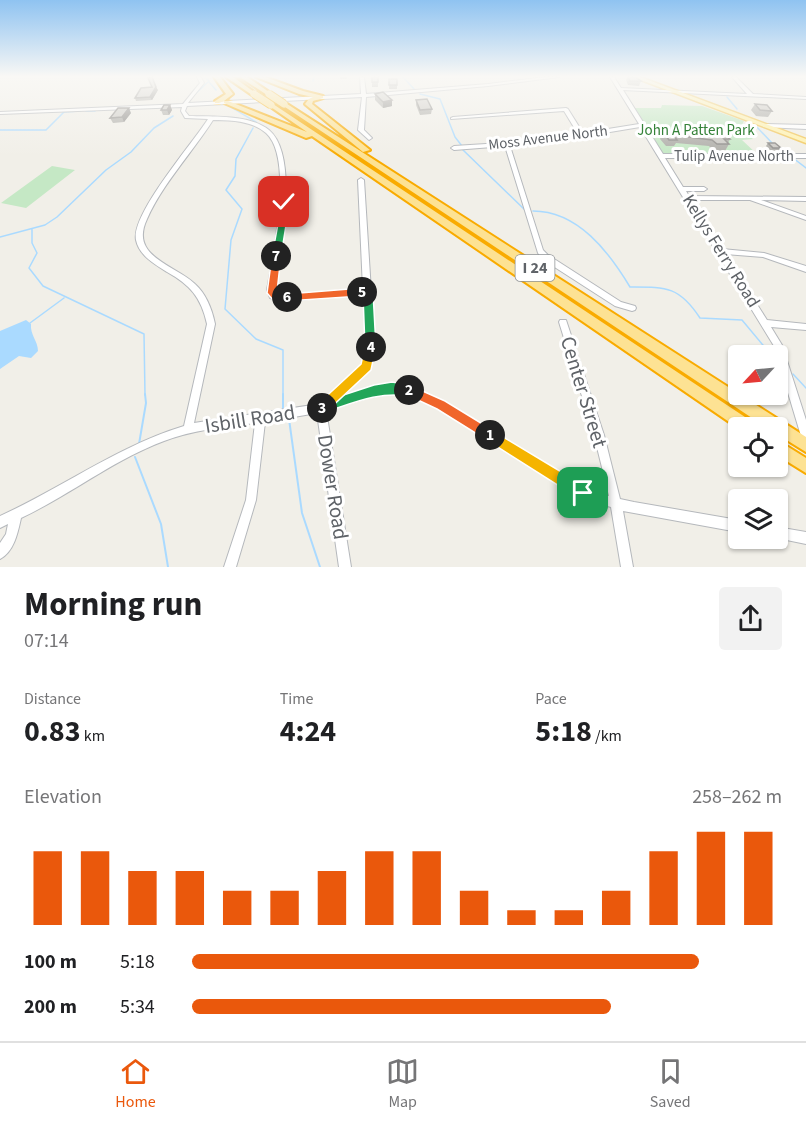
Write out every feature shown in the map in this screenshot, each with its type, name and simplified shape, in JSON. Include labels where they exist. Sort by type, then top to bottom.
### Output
[{"type":"highway","points":[[238,103],[244,104],[338,151]]},
{"type":"highway","name":"I 24","points":[[269,103],[733,417]]},
{"type":"highway","name":"I 24","points":[[283,103],[806,445]]},
{"type":"highway","points":[[308,104],[426,196]]},
{"type":"highway","points":[[788,454],[806,466]]},
{"type":"main road","points":[[705,103],[806,141]]},
{"type":"street","points":[[0,113],[195,103]]},
{"type":"street","points":[[362,103],[361,130],[369,138]]},
{"type":"street","name":"Kellys Ferry Road","points":[[628,103],[766,323],[784,362],[806,435]]},
{"type":"street","points":[[185,104],[183,111],[187,117],[257,126],[268,132],[278,145],[284,215],[271,290],[273,296],[281,298],[368,292]]},
{"type":"street","points":[[453,118],[567,110],[581,135]]},
{"type":"street","points":[[188,429],[211,324],[209,315],[194,288],[149,256],[139,240],[139,230],[149,210],[211,119]]},
{"type":"street","name":"Moss Avenue North","points":[[454,148],[507,145],[642,125]]},
{"type":"street","points":[[766,126],[806,127]]},
{"type":"street","points":[[507,145],[540,251],[545,257],[618,304],[632,308]]},
{"type":"street","name":"Tulip Avenue North","points":[[662,156],[806,156]]},
{"type":"street","points":[[321,408],[362,371],[370,360],[361,180]]},
{"type":"street","points":[[682,189],[705,189]]},
{"type":"street","points":[[687,198],[806,199]]},
{"type":"street","points":[[751,199],[806,218]]},
{"type":"street","points":[[721,252],[764,255],[806,269]]},
{"type":"street","name":"Center Street","points":[[563,322],[599,435],[616,504],[627,567]]},
{"type":"street","points":[[766,323],[806,327]]},
{"type":"street","name":"Isbill Road","points":[[0,522],[16,516],[125,456],[188,429],[321,408],[374,391],[392,388],[407,390],[441,405],[588,496],[616,504],[728,524]]},
{"type":"street","name":"Dower Road","points":[[321,408],[345,567]]},
{"type":"street","points":[[230,567],[251,500],[260,419]]},
{"type":"street","points":[[0,553],[11,536],[16,516]]},
{"type":"street","points":[[788,535],[806,538]]},
{"type":"green space","name":"John A Patten Park","points":[[662,105],[702,106],[744,121],[742,125],[737,126],[753,139],[742,140],[758,155],[664,155],[633,108],[661,108]]},
{"type":"green space","points":[[52,166],[75,170],[26,208],[1,203]]},
{"type":"water","points":[[26,320],[31,324],[38,351],[31,358],[19,356],[0,369],[0,331]]},
{"type":"building","points":[[417,103],[429,103],[432,109],[420,110]]},
{"type":"building","points":[[755,104],[767,105],[772,111],[760,110]]},
{"type":"building","points":[[164,105],[170,105],[167,110],[161,110]]},
{"type":"building","points":[[118,108],[129,108],[122,117],[110,118]]},
{"type":"building","points":[[706,131],[725,134],[730,139],[724,139],[729,144],[717,144],[712,140],[673,135],[677,140],[669,140],[663,132]]},
{"type":"building","points":[[768,143],[775,143],[781,148],[773,148]]},
{"type":"waterway","points":[[442,103],[455,137],[462,146]]},
{"type":"waterway","points":[[732,103],[737,109]]},
{"type":"waterway","points":[[231,107],[256,122]]},
{"type":"waterway","points":[[0,130],[46,130],[64,112],[80,111]]},
{"type":"waterway","points":[[86,111],[95,111]]},
{"type":"waterway","points":[[0,237],[45,225],[57,217],[106,170],[131,152],[154,128],[173,116]]},
{"type":"waterway","points":[[754,124],[772,143]]},
{"type":"waterway","points":[[253,128],[236,159],[235,176],[226,190],[242,209],[231,240],[225,309],[256,339],[283,350],[283,409]]},
{"type":"waterway","points":[[463,150],[525,210]]},
{"type":"waterway","points":[[793,158],[806,168]]},
{"type":"waterway","points":[[533,211],[549,213],[578,226],[602,248],[630,287],[671,290],[685,300],[700,318],[742,320],[763,345]]},
{"type":"waterway","points":[[32,229],[32,243],[37,253],[29,268],[43,286],[144,334],[145,395]]},
{"type":"waterway","points":[[30,323],[64,298]]},
{"type":"waterway","points":[[793,374],[806,388]]},
{"type":"waterway","points":[[139,444],[146,403],[145,394]]},
{"type":"waterway","points":[[289,419],[302,513],[320,567]]},
{"type":"waterway","points":[[135,457],[161,524],[168,567]]},
{"type":"route","points":[[284,202],[284,215],[271,290],[273,296],[281,298],[368,292],[370,360],[362,371],[321,408],[374,391],[392,388],[407,390],[441,405],[583,493]]}]
